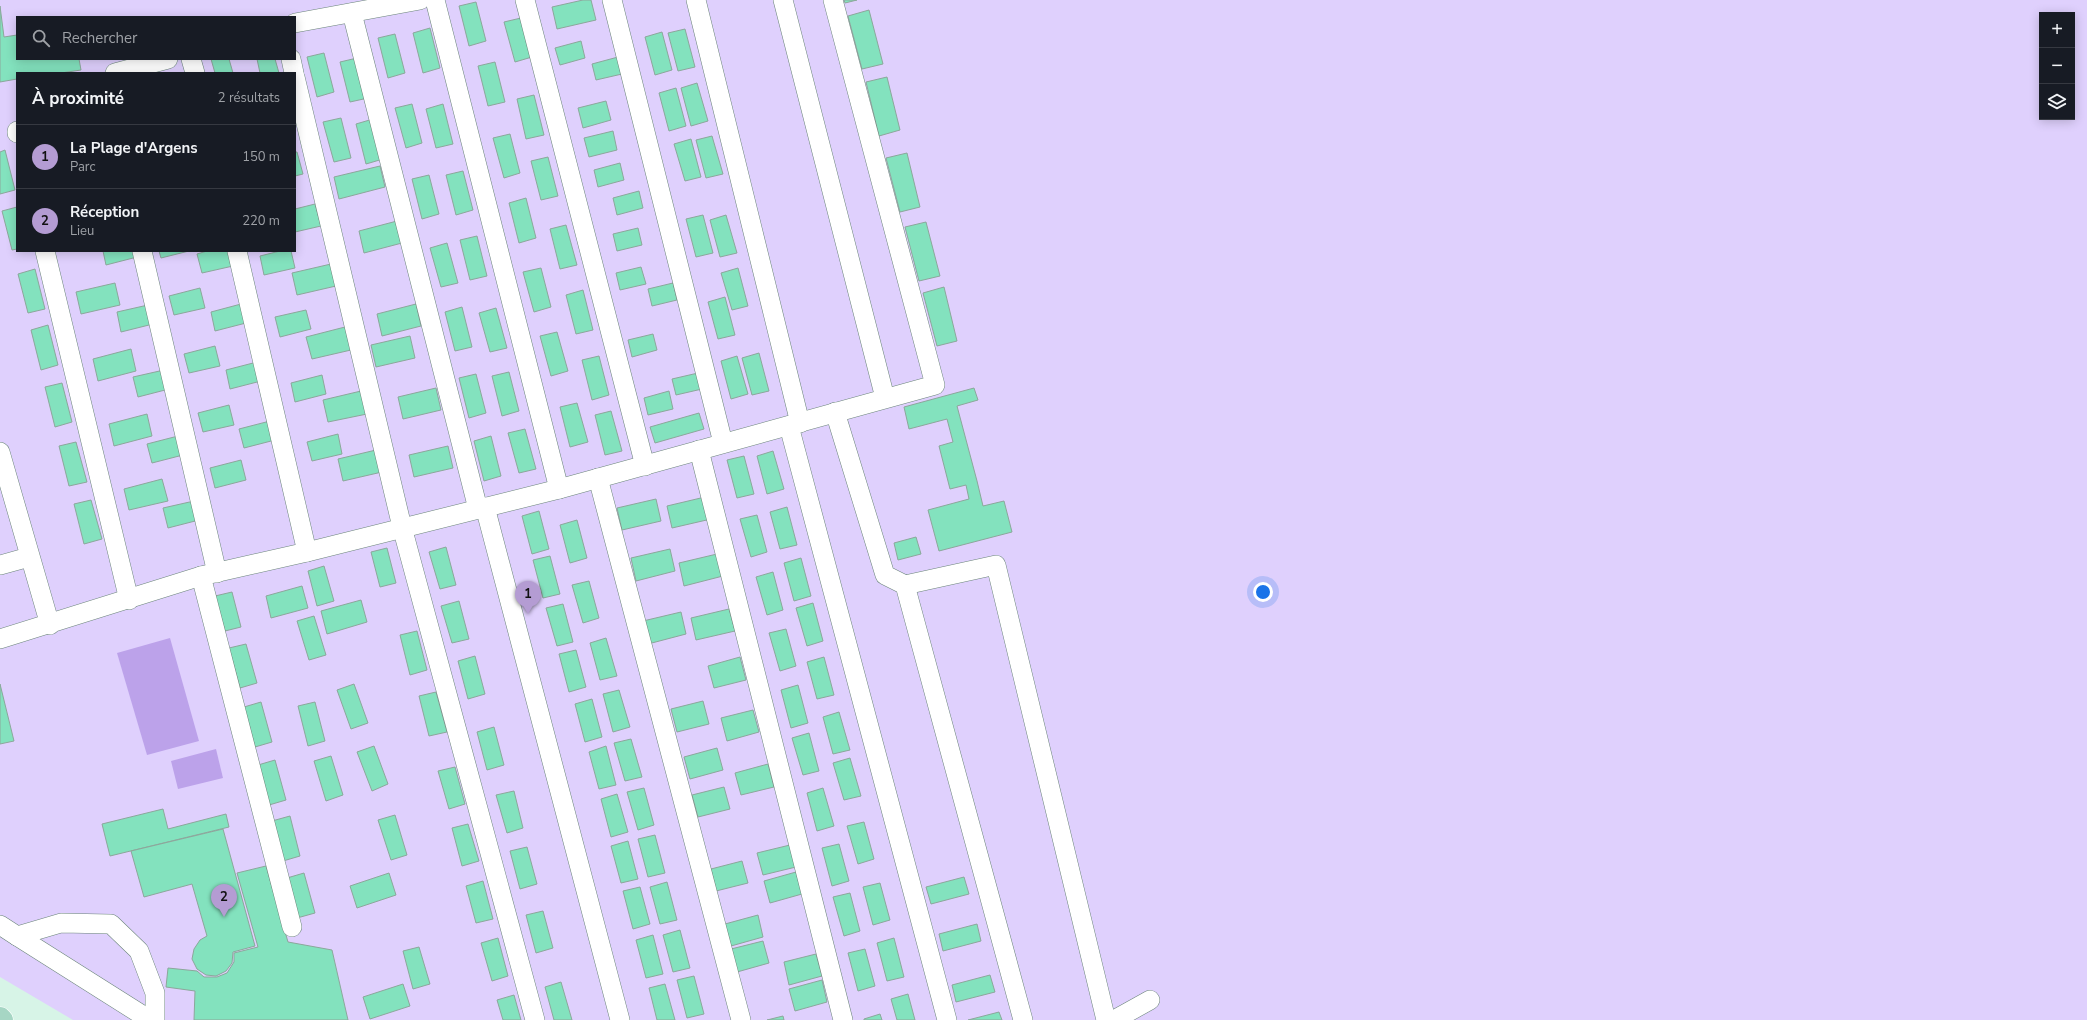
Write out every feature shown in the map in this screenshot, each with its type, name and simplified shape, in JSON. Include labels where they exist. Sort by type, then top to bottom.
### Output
[{"type":"lane","points":[[296,23],[420,0]]},
{"type":"lane","points":[[435,0],[559,489]]},
{"type":"lane","points":[[525,0],[645,466]]},
{"type":"lane","points":[[612,0],[723,443]]},
{"type":"lane","points":[[696,0],[795,424],[947,1020]]},
{"type":"lane","points":[[783,0],[885,398]]},
{"type":"lane","points":[[0,639],[50,625],[209,574],[307,552],[402,527],[559,489],[935,385],[833,0]]},
{"type":"lane","points":[[352,13],[481,508],[620,1020]]},
{"type":"lane","points":[[119,72],[164,60]]},
{"type":"lane","points":[[191,60],[195,72]]},
{"type":"lane","points":[[291,60],[294,72]]},
{"type":"lane","points":[[296,81],[402,527],[535,1020]]},
{"type":"lane","points":[[45,252],[129,600]]},
{"type":"lane","points":[[142,252],[209,574],[292,927]]},
{"type":"lane","points":[[236,252],[307,552]]},
{"type":"lane","points":[[835,412],[885,575],[904,585],[996,565],[1106,1020]]},
{"type":"lane","points":[[699,450],[843,1020]]},
{"type":"lane","points":[[0,452],[29,557],[50,625]]},
{"type":"lane","points":[[598,478],[741,1020]]},
{"type":"lane","points":[[0,565],[29,557]]},
{"type":"lane","points":[[904,585],[1023,1020]]},
{"type":"lane","points":[[17,936],[61,923],[111,924],[140,951],[155,993],[155,1020]]},
{"type":"lane","points":[[0,925],[150,1020]]},
{"type":"lane","points":[[1114,1020],[1150,1000]]},
{"type":"shaded area","points":[[0,0],[2087,0],[2087,1020],[73,1020],[0,977]]},
{"type":"shaded area","points":[[170,638],[199,741],[147,755],[117,653]]},
{"type":"shaded area","points":[[216,749],[223,778],[178,789],[171,761]]},
{"type":"building","points":[[583,0],[591,0],[596,20],[557,29],[552,7]]},
{"type":"building","points":[[844,0],[857,0],[845,3]]},
{"type":"building","points":[[476,2],[486,41],[469,46],[459,6]]},
{"type":"building","points":[[0,6],[4,37],[16,35],[16,60],[79,60],[81,70],[68,72],[16,72],[16,79],[0,82]]},
{"type":"building","points":[[869,10],[883,64],[862,69],[848,16]]},
{"type":"building","points":[[521,18],[532,57],[515,62],[504,22]]},
{"type":"building","points":[[430,28],[440,68],[423,73],[413,33]]},
{"type":"building","points":[[685,29],[695,67],[678,71],[668,33]]},
{"type":"building","points":[[662,32],[672,70],[655,75],[645,37]]},
{"type":"building","points":[[395,34],[405,73],[388,78],[378,38]]},
{"type":"building","points":[[581,41],[585,58],[560,65],[555,48]]},
{"type":"building","points":[[324,53],[334,92],[317,97],[307,57]]},
{"type":"building","points":[[618,57],[622,74],[596,80],[592,64]]},
{"type":"building","points":[[357,58],[368,98],[350,102],[340,62]]},
{"type":"building","points":[[211,60],[229,60],[233,72],[215,72]]},
{"type":"building","points":[[257,60],[275,60],[279,72],[260,72]]},
{"type":"building","points":[[495,62],[505,102],[488,106],[478,66]]},
{"type":"building","points":[[887,77],[900,130],[879,136],[866,82]]},
{"type":"building","points":[[697,83],[708,121],[691,126],[681,88]]},
{"type":"building","points":[[676,88],[686,126],[669,131],[659,93]]},
{"type":"building","points":[[534,95],[544,135],[526,139],[517,99]]},
{"type":"building","points":[[606,101],[611,120],[583,128],[578,108]]},
{"type":"building","points":[[412,104],[422,143],[406,148],[395,108]]},
{"type":"building","points":[[443,104],[453,144],[436,148],[426,109]]},
{"type":"building","points":[[341,118],[351,158],[334,162],[323,122]]},
{"type":"building","points":[[373,119],[383,159],[366,164],[356,124]]},
{"type":"building","points":[[613,131],[617,150],[589,157],[584,138]]},
{"type":"building","points":[[510,134],[520,173],[504,178],[493,138]]},
{"type":"building","points":[[712,136],[723,174],[706,178],[696,140]]},
{"type":"building","points":[[691,139],[701,177],[685,181],[674,144]]},
{"type":"building","points":[[5,150],[15,190],[0,194],[0,152]]},
{"type":"building","points":[[296,152],[297,152],[303,174],[296,176]]},
{"type":"building","points":[[907,153],[920,207],[900,212],[886,158]]},
{"type":"building","points":[[548,157],[558,196],[541,200],[531,161]]},
{"type":"building","points":[[620,163],[624,180],[598,187],[594,170]]},
{"type":"building","points":[[380,166],[385,187],[339,199],[334,177]]},
{"type":"building","points":[[463,171],[473,210],[456,215],[446,175]]},
{"type":"building","points":[[429,175],[439,214],[422,219],[412,179]]},
{"type":"building","points":[[639,191],[643,208],[617,215],[613,198]]},
{"type":"building","points":[[526,198],[536,238],[519,243],[509,203]]},
{"type":"building","points":[[315,204],[321,226],[296,232],[296,209]]},
{"type":"building","points":[[16,207],[16,249],[12,250],[2,211]]},
{"type":"building","points":[[703,215],[713,253],[696,257],[686,219]]},
{"type":"building","points":[[726,215],[737,253],[720,257],[710,220]]},
{"type":"building","points":[[397,221],[402,243],[364,253],[359,231]]},
{"type":"building","points":[[926,222],[940,276],[919,281],[905,227]]},
{"type":"building","points":[[566,225],[577,265],[560,269],[550,229]]},
{"type":"building","points":[[638,228],[642,245],[617,251],[613,234]]},
{"type":"building","points":[[477,236],[487,276],[470,280],[460,240]]},
{"type":"building","points":[[447,243],[458,283],[441,287],[430,248]]},
{"type":"building","points":[[103,252],[136,252],[137,257],[106,265]]},
{"type":"building","points":[[159,252],[185,252],[161,258]]},
{"type":"building","points":[[204,252],[229,252],[233,266],[202,273],[197,254]]},
{"type":"building","points":[[276,252],[291,252],[295,268],[264,275],[260,256]]},
{"type":"building","points":[[331,264],[336,286],[297,295],[292,273]]},
{"type":"building","points":[[641,267],[646,284],[620,290],[616,273]]},
{"type":"building","points":[[541,268],[551,307],[534,312],[523,272]]},
{"type":"building","points":[[738,268],[748,306],[732,310],[721,273]]},
{"type":"building","points":[[35,269],[45,309],[28,313],[18,274]]},
{"type":"building","points":[[115,283],[120,305],[81,314],[76,292]]},
{"type":"building","points":[[673,283],[677,300],[652,306],[648,289]]},
{"type":"building","points":[[944,287],[957,341],[937,346],[923,293]]},
{"type":"building","points":[[200,288],[205,308],[174,315],[169,296]]},
{"type":"building","points":[[583,290],[593,330],[576,334],[566,295]]},
{"type":"building","points":[[725,297],[735,335],[718,339],[708,302]]},
{"type":"building","points":[[241,304],[246,323],[215,331],[211,312]]},
{"type":"building","points":[[416,304],[421,326],[382,336],[377,314]]},
{"type":"building","points":[[148,305],[153,324],[121,332],[117,312]]},
{"type":"building","points":[[462,307],[472,347],[455,351],[445,312]]},
{"type":"building","points":[[496,308],[507,348],[490,352],[479,313]]},
{"type":"building","points":[[306,310],[311,329],[280,337],[275,317]]},
{"type":"building","points":[[48,325],[58,365],[41,370],[31,330]]},
{"type":"building","points":[[345,327],[351,350],[312,359],[306,337]]},
{"type":"building","points":[[557,332],[568,371],[551,376],[540,336]]},
{"type":"building","points":[[653,334],[657,350],[632,357],[628,340]]},
{"type":"building","points":[[410,336],[415,358],[376,367],[371,345]]},
{"type":"building","points":[[215,346],[220,366],[189,373],[184,354]]},
{"type":"building","points":[[131,349],[136,371],[98,381],[93,359]]},
{"type":"building","points":[[759,353],[769,391],[752,395],[742,358]]},
{"type":"building","points":[[599,356],[609,395],[592,400],[582,360]]},
{"type":"building","points":[[737,356],[748,394],[731,399],[721,361]]},
{"type":"building","points":[[257,362],[261,381],[230,389],[226,370]]},
{"type":"building","points":[[164,370],[169,389],[138,397],[133,377]]},
{"type":"building","points":[[509,372],[519,411],[502,416],[492,376]]},
{"type":"building","points":[[698,373],[702,389],[676,395],[672,379]]},
{"type":"building","points":[[476,374],[486,413],[469,418],[459,378]]},
{"type":"building","points":[[322,375],[326,394],[295,402],[291,383]]},
{"type":"building","points":[[62,383],[72,422],[55,427],[45,387]]},
{"type":"building","points":[[436,388],[441,410],[403,419],[398,397]]},
{"type":"building","points":[[974,388],[978,400],[957,406],[983,506],[1004,501],[1012,532],[939,551],[928,510],[969,499],[966,485],[950,489],[939,446],[953,442],[947,419],[909,429],[904,407]]},
{"type":"building","points":[[361,391],[367,414],[328,422],[323,400]]},
{"type":"building","points":[[669,391],[673,409],[648,415],[644,398]]},
{"type":"building","points":[[577,403],[588,442],[570,447],[560,407]]},
{"type":"building","points":[[229,405],[234,425],[203,432],[198,413]]},
{"type":"building","points":[[611,411],[622,451],[605,455],[595,415]]},
{"type":"building","points":[[699,413],[704,429],[655,443],[650,427]]},
{"type":"building","points":[[147,414],[152,436],[114,446],[109,424]]},
{"type":"building","points":[[270,421],[275,440],[244,448],[239,429]]},
{"type":"building","points":[[525,429],[536,469],[519,473],[508,433]]},
{"type":"building","points":[[338,434],[342,454],[312,461],[307,442]]},
{"type":"building","points":[[178,436],[183,455],[152,463],[147,444]]},
{"type":"building","points":[[491,436],[501,476],[484,481],[474,441]]},
{"type":"building","points":[[76,442],[87,482],[69,486],[59,446]]},
{"type":"building","points":[[448,446],[453,468],[414,477],[409,455]]},
{"type":"building","points":[[376,450],[382,472],[343,481],[338,459]]},
{"type":"building","points":[[773,451],[784,489],[767,494],[757,456]]},
{"type":"building","points":[[744,456],[754,494],[737,498],[727,460]]},
{"type":"building","points":[[241,460],[246,480],[215,488],[210,468]]},
{"type":"building","points":[[162,479],[168,501],[129,510],[124,489]]},
{"type":"building","points":[[705,497],[711,519],[672,528],[667,506]]},
{"type":"building","points":[[656,499],[661,521],[622,530],[617,508]]},
{"type":"building","points":[[91,500],[102,539],[84,544],[74,504]]},
{"type":"building","points":[[194,501],[199,520],[168,528],[163,508]]},
{"type":"building","points":[[787,507],[797,545],[780,549],[770,512]]},
{"type":"building","points":[[539,511],[549,549],[532,554],[522,516]]},
{"type":"building","points":[[757,515],[767,552],[751,557],[740,519]]},
{"type":"building","points":[[577,520],[587,558],[570,563],[560,525]]},
{"type":"building","points":[[916,537],[921,554],[898,560],[894,543]]},
{"type":"building","points":[[446,547],[456,585],[440,589],[429,552]]},
{"type":"building","points":[[387,548],[396,583],[380,587],[371,552]]},
{"type":"building","points":[[670,549],[675,571],[636,581],[631,558]]},
{"type":"building","points":[[717,554],[723,576],[684,586],[679,563]]},
{"type":"building","points":[[550,556],[560,594],[543,598],[533,560]]},
{"type":"building","points":[[801,558],[811,596],[794,601],[784,563]]},
{"type":"building","points":[[324,566],[334,601],[317,606],[308,571]]},
{"type":"building","points":[[773,572],[783,610],[767,615],[756,577]]},
{"type":"building","points":[[589,581],[599,618],[583,623],[572,585]]},
{"type":"building","points":[[302,586],[308,608],[271,618],[266,596]]},
{"type":"building","points":[[232,592],[241,627],[225,631],[215,596]]},
{"type":"building","points":[[361,600],[367,622],[327,634],[321,611]]},
{"type":"building","points":[[459,601],[469,639],[452,643],[441,606]]},
{"type":"building","points":[[813,603],[823,641],[807,646],[796,608]]},
{"type":"building","points":[[563,604],[573,642],[557,646],[546,608]]},
{"type":"building","points":[[729,609],[735,631],[696,640],[691,618]]},
{"type":"building","points":[[681,612],[686,634],[648,644],[643,621]]},
{"type":"building","points":[[314,616],[326,655],[309,660],[297,621]]},
{"type":"building","points":[[786,629],[796,666],[780,671],[769,633]]},
{"type":"building","points":[[417,631],[427,670],[410,675],[400,635]]},
{"type":"building","points":[[606,638],[617,676],[600,680],[590,643]]},
{"type":"building","points":[[246,644],[257,683],[240,688],[229,648]]},
{"type":"building","points":[[576,650],[586,687],[569,692],[559,654]]},
{"type":"building","points":[[475,656],[485,694],[468,699],[458,661]]},
{"type":"building","points":[[740,657],[746,680],[714,688],[708,666]]},
{"type":"building","points":[[824,657],[834,695],[817,699],[807,662]]},
{"type":"building","points":[[0,684],[14,741],[0,744]]},
{"type":"building","points":[[354,684],[368,723],[351,729],[337,690]]},
{"type":"building","points":[[798,685],[808,723],[791,728],[781,690]]},
{"type":"building","points":[[619,690],[630,727],[613,732],[603,694]]},
{"type":"building","points":[[436,692],[447,732],[429,736],[419,696]]},
{"type":"building","points":[[592,699],[602,737],[585,742],[575,704]]},
{"type":"building","points":[[703,701],[709,724],[677,732],[671,709]]},
{"type":"building","points":[[261,702],[272,742],[255,747],[244,707]]},
{"type":"building","points":[[315,702],[325,741],[308,746],[298,706]]},
{"type":"building","points":[[753,710],[759,732],[727,741],[721,718]]},
{"type":"building","points":[[839,712],[850,750],[833,754],[823,717]]},
{"type":"building","points":[[494,727],[504,765],[487,770],[477,732]]},
{"type":"building","points":[[809,733],[819,771],[803,775],[792,738]]},
{"type":"building","points":[[631,739],[642,777],[625,781],[614,743]]},
{"type":"building","points":[[374,746],[388,784],[372,791],[357,752]]},
{"type":"building","points":[[606,746],[616,785],[599,789],[589,752]]},
{"type":"building","points":[[717,748],[723,770],[690,779],[684,757]]},
{"type":"building","points":[[331,756],[343,795],[326,801],[314,761]]},
{"type":"building","points":[[850,758],[861,796],[844,800],[833,763]]},
{"type":"building","points":[[275,760],[286,800],[269,805],[258,765]]},
{"type":"building","points":[[768,764],[774,787],[741,795],[735,773]]},
{"type":"building","points":[[455,767],[465,804],[449,809],[438,771]]},
{"type":"building","points":[[724,787],[730,809],[698,817],[692,795]]},
{"type":"building","points":[[644,788],[654,825],[638,830],[627,792]]},
{"type":"building","points":[[823,788],[834,826],[817,831],[807,793]]},
{"type":"building","points":[[514,791],[523,828],[507,833],[496,795]]},
{"type":"building","points":[[617,794],[628,832],[611,837],[601,799]]},
{"type":"building","points":[[163,809],[168,829],[226,814],[229,827],[110,856],[102,824]]},
{"type":"building","points":[[395,815],[407,855],[391,860],[378,820]]},
{"type":"building","points":[[290,816],[300,856],[283,861],[272,821]]},
{"type":"building","points":[[864,822],[874,859],[858,864],[847,826]]},
{"type":"building","points":[[468,824],[479,861],[462,866],[452,828]]},
{"type":"building","points":[[223,829],[255,946],[233,952],[232,963],[226,971],[216,976],[206,975],[197,969],[192,959],[194,949],[200,940],[207,936],[192,884],[144,897],[131,851]]},
{"type":"building","points":[[655,835],[665,873],[648,877],[638,839]]},
{"type":"building","points":[[628,841],[638,879],[621,883],[611,846]]},
{"type":"building","points":[[839,844],[849,881],[832,886],[822,848]]},
{"type":"building","points":[[790,845],[796,867],[763,875],[757,853]]},
{"type":"building","points":[[527,847],[537,884],[520,889],[510,851]]},
{"type":"building","points":[[742,861],[748,883],[716,891],[711,869]]},
{"type":"building","points":[[266,866],[288,942],[332,950],[348,1020],[194,1020],[195,991],[166,987],[168,968],[197,971],[204,977],[217,977],[227,973],[234,962],[234,953],[258,947],[237,873]]},
{"type":"building","points":[[796,872],[802,894],[770,903],[764,881]]},
{"type":"building","points":[[304,873],[315,913],[297,918],[287,878]]},
{"type":"building","points":[[389,873],[396,895],[357,908],[350,886]]},
{"type":"building","points":[[964,877],[969,894],[931,904],[926,887]]},
{"type":"building","points":[[483,881],[493,919],[476,923],[466,886]]},
{"type":"building","points":[[667,882],[677,920],[660,924],[650,887]]},
{"type":"building","points":[[880,883],[890,920],[873,925],[863,887]]},
{"type":"building","points":[[640,887],[650,924],[633,929],[623,891]]},
{"type":"building","points":[[850,893],[860,931],[844,936],[833,897]]},
{"type":"building","points":[[543,911],[553,948],[536,953],[526,915]]},
{"type":"building","points":[[758,915],[763,937],[731,946],[725,924]]},
{"type":"building","points":[[977,924],[981,941],[943,951],[939,934]]},
{"type":"building","points":[[680,930],[690,968],[673,972],[663,935]]},
{"type":"building","points":[[653,935],[663,974],[646,978],[636,940]]},
{"type":"building","points":[[498,938],[508,976],[492,981],[481,943]]},
{"type":"building","points":[[894,938],[904,977],[887,981],[877,943]]},
{"type":"building","points":[[763,941],[769,963],[737,972],[731,949]]},
{"type":"building","points":[[419,947],[430,984],[413,989],[403,951]]},
{"type":"building","points":[[865,949],[875,986],[858,991],[848,953]]},
{"type":"building","points":[[816,954],[822,976],[789,985],[784,962]]},
{"type":"building","points":[[990,975],[995,992],[956,1002],[952,985]]},
{"type":"building","points":[[694,976],[704,1014],[687,1018],[677,980]]},
{"type":"building","points":[[822,980],[827,1002],[795,1011],[789,989]]},
{"type":"building","points":[[561,982],[572,1020],[554,1020],[545,987]]},
{"type":"building","points":[[403,984],[410,1006],[370,1019],[363,997]]},
{"type":"building","points":[[665,984],[675,1020],[657,1020],[649,988]]},
{"type":"building","points":[[908,994],[915,1020],[897,1020],[891,999]]},
{"type":"building","points":[[514,995],[521,1020],[503,1020],[497,1000]]},
{"type":"building","points":[[999,1012],[1002,1020],[968,1020]]},
{"type":"building","points":[[880,1014],[882,1020],[864,1020],[864,1019]]},
{"type":"building","points":[[783,1016],[784,1020],[767,1020]]},
{"type":"place","name":"La Plage d'Argens","points":[[528,614]]},
{"type":"place","name":"Réception","points":[[224,917]]}]
